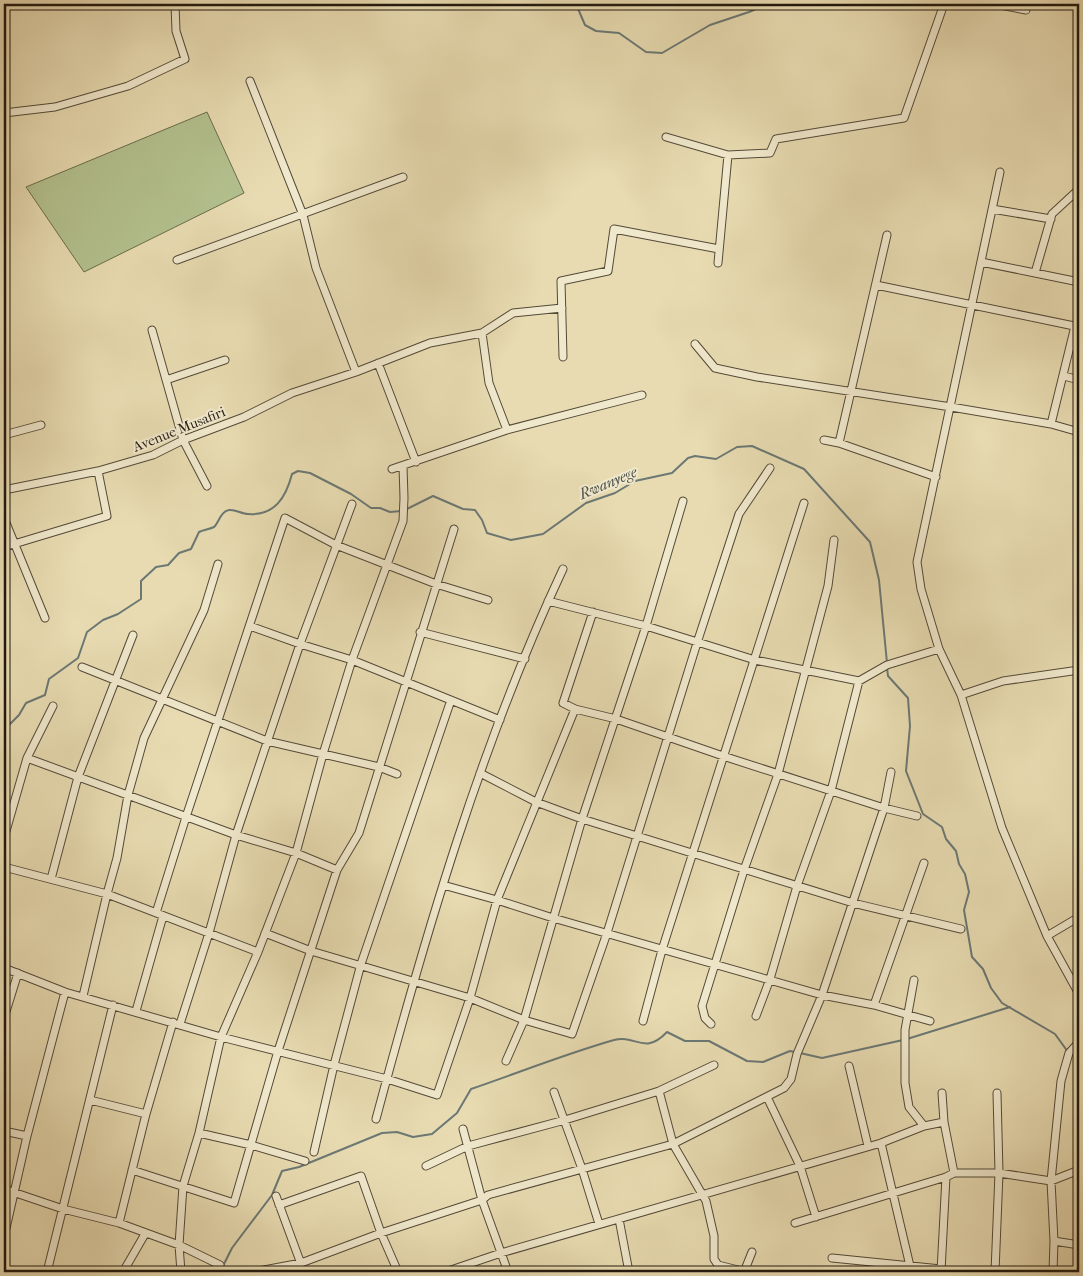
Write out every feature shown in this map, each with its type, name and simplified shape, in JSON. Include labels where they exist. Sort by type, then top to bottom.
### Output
[{"type":"street","points":[[4,113],[55,107],[128,86],[185,59],[176,32],[175,4]]},
{"type":"street","points":[[666,137],[728,155],[770,153],[776,139],[904,118],[944,4]]},
{"type":"street","points":[[995,4],[1026,10]]},
{"type":"street","points":[[250,81],[303,215],[316,268],[356,372]]},
{"type":"street","points":[[718,263],[728,155]]},
{"type":"street","points":[[1000,172],[918,562],[921,589],[939,649],[961,695],[1002,828],[1047,936],[1077,985],[1079,994]]},
{"type":"street","points":[[177,260],[403,177]]},
{"type":"street","points":[[1035,273],[1052,214],[1079,189]]},
{"type":"street","points":[[992,209],[1051,219]]},
{"type":"street","points":[[563,357],[561,281],[608,271],[614,229],[719,249]]},
{"type":"street","points":[[838,443],[887,235]]},
{"type":"street","points":[[981,262],[1079,282]]},
{"type":"street","points":[[876,285],[1077,327],[1050,424]]},
{"type":"street","points":[[507,430],[490,383],[482,333],[513,313],[562,308]]},
{"type":"street","points":[[152,330],[183,440],[207,486]]},
{"type":"street","name":"Avenue Musafiri","points":[[4,490],[98,471],[153,455],[183,440],[244,417],[292,393],[356,372],[430,342],[482,333]]},
{"type":"street","points":[[695,344],[715,368],[758,378],[951,407],[1050,424],[1079,432]]},
{"type":"street","points":[[166,380],[225,360]]},
{"type":"street","points":[[378,363],[416,462]]},
{"type":"street","points":[[1064,376],[1079,380]]},
{"type":"street","points":[[392,469],[507,430],[642,395]]},
{"type":"street","points":[[4,435],[41,425]]},
{"type":"street","points":[[824,440],[838,443],[936,478]]},
{"type":"street","points":[[181,1272],[179,1246],[184,1186],[199,1133],[221,1036],[266,933],[296,853],[323,754],[352,660],[403,521],[402,466]]},
{"type":"street","points":[[266,933],[311,950],[470,998],[524,1020],[572,1034],[607,933],[739,514],[770,468]]},
{"type":"street","points":[[4,547],[107,516],[98,471]]},
{"type":"street","points":[[506,1061],[524,1020],[582,818],[646,626],[683,501]]},
{"type":"street","points":[[119,1223],[146,1114],[209,933],[236,835],[300,644],[352,504]]},
{"type":"street","points":[[643,1021],[662,950],[804,504]]},
{"type":"street","points":[[4,518],[44,618]]},
{"type":"street","points":[[136,1011],[186,817],[285,518],[336,545],[436,584],[488,600]]},
{"type":"street","points":[[132,1170],[234,1203],[278,1051],[337,870],[359,832],[420,632],[454,529]]},
{"type":"street","points":[[711,1024],[705,1018],[702,1006],[744,870],[778,774],[828,586],[834,540]]},
{"type":"street","points":[[83,996],[117,858],[128,795],[144,738],[204,610],[218,564]]},
{"type":"street","points":[[376,1119],[413,980],[480,773],[548,600],[563,569]]},
{"type":"street","points":[[548,600],[646,626],[755,660],[859,681],[887,665],[939,649]]},
{"type":"street","points":[[593,612],[563,704],[575,709],[616,719],[884,808],[917,816]]},
{"type":"street","points":[[250,626],[352,660],[500,720]]},
{"type":"street","points":[[420,632],[525,659]]},
{"type":"street","points":[[51,879],[78,777],[133,634]]},
{"type":"street","points":[[82,667],[267,741],[397,774]]},
{"type":"street","points":[[961,695],[1003,681],[1079,670]]},
{"type":"street","points":[[756,1016],[770,979],[797,886],[832,791],[859,681]]},
{"type":"street","points":[[314,1152],[334,1065],[361,964],[451,700]]},
{"type":"street","points":[[4,838],[27,758],[53,706]]},
{"type":"street","points":[[4,968],[65,992],[221,1036],[387,1079],[437,1095],[470,998],[498,900],[575,709]]},
{"type":"street","points":[[27,758],[236,835],[296,853],[337,870]]},
{"type":"street","points":[[253,1272],[301,1263],[381,1233],[482,1200],[488,1195],[673,1144],[784,1088],[790,1079],[798,1052],[822,995],[884,808],[892,772]]},
{"type":"street","points":[[480,773],[536,802],[692,854],[853,903],[961,929]]},
{"type":"street","points":[[874,1005],[924,863]]},
{"type":"street","points":[[4,867],[107,894],[258,952]]},
{"type":"street","points":[[443,885],[822,995],[874,1005],[930,1021]]},
{"type":"street","points":[[1047,936],[1079,917]]},
{"type":"street","points":[[4,1018],[18,973]]},
{"type":"street","points":[[914,980],[905,1030],[904,1083],[909,1108],[924,1126]]},
{"type":"street","points":[[4,1237],[27,1136],[65,992]]},
{"type":"street","points":[[47,1272],[113,1005]]},
{"type":"street","points":[[1053,1272],[1054,1241],[1051,1181],[1061,1081],[1069,1053],[1079,1042]]},
{"type":"street","points":[[426,1166],[468,1146],[565,1120],[659,1091],[714,1065]]},
{"type":"street","points":[[849,1066],[868,1146]]},
{"type":"street","points":[[659,1091],[673,1144],[706,1201],[714,1236],[714,1258],[718,1265],[745,1272],[752,1252]]},
{"type":"street","points":[[554,1092],[582,1169],[599,1224]]},
{"type":"street","points":[[942,1093],[944,1122],[954,1173]]},
{"type":"street","points":[[995,1272],[999,1173],[997,1093]]},
{"type":"street","points":[[768,1097],[800,1166],[816,1217]]},
{"type":"street","points":[[90,1100],[146,1114]]},
{"type":"street","points":[[445,1272],[501,1253],[881,1143],[924,1126],[944,1122]]},
{"type":"street","points":[[463,1129],[482,1200],[508,1272]]},
{"type":"street","points":[[4,1131],[27,1136]]},
{"type":"street","points":[[199,1133],[251,1145],[305,1161]]},
{"type":"street","points":[[881,1143],[910,1266]]},
{"type":"street","points":[[795,1223],[954,1173],[999,1173],[1051,1181],[1079,1170]]},
{"type":"street","points":[[279,1205],[361,1176],[381,1233],[398,1272]]},
{"type":"street","points":[[832,1258],[941,1270],[946,1177]]},
{"type":"street","points":[[4,1189],[63,1209],[119,1223],[179,1246],[220,1265]]},
{"type":"street","points":[[276,1196],[304,1272]]},
{"type":"street","points":[[619,1218],[629,1272]]},
{"type":"street","points":[[123,1272],[145,1234]]},
{"type":"street","points":[[1054,1241],[1079,1245]]},
{"type":"green space","points":[[207,112],[244,193],[84,272],[26,187]]},
{"type":"waterway","points":[[576,4],[585,25],[596,31],[619,33],[646,52],[662,53],[710,25],[768,4]]},
{"type":"waterway","name":"Rwanyege","points":[[405,510],[433,496],[463,509],[475,510],[482,520],[487,533],[511,540],[543,534],[586,503],[615,493],[635,481],[672,473],[688,458],[695,456],[716,459],[737,447],[752,446],[804,469],[870,542],[879,580],[887,663]]},
{"type":"waterway","name":"Rwanyege","points":[[4,730],[19,715],[26,703],[45,695],[49,679],[78,658],[87,632],[103,620],[118,614],[141,599],[141,581],[156,567],[168,565],[179,553],[191,549],[199,532],[214,527],[226,511],[257,514],[272,508],[283,497],[292,474],[298,471],[310,473],[351,494],[371,508],[380,508],[390,512],[401,511]]},
{"type":"waterway","name":"Rwanyege","points":[[887,668],[888,676],[908,698],[910,726],[906,771],[923,814],[942,827],[946,839],[956,851],[959,864],[965,874],[969,892],[964,910],[972,957],[983,969],[991,988],[1002,1003],[1055,1034],[1068,1052]]},
{"type":"waterway","points":[[907,1039],[1010,1007]]},
{"type":"waterway","points":[[220,1272],[232,1248],[272,1195],[282,1171],[299,1167],[382,1133],[397,1132],[413,1137],[432,1134],[457,1113],[471,1089],[596,1045],[622,1039],[640,1043],[652,1043],[667,1032],[685,1041],[709,1041],[747,1061],[763,1062],[790,1051],[795,1052]]},
{"type":"waterway","points":[[800,1053],[822,1058],[903,1040]]},
{"type":"waterway","name":"Rwanyege","points":[[1072,1055],[1079,1060]]}]
